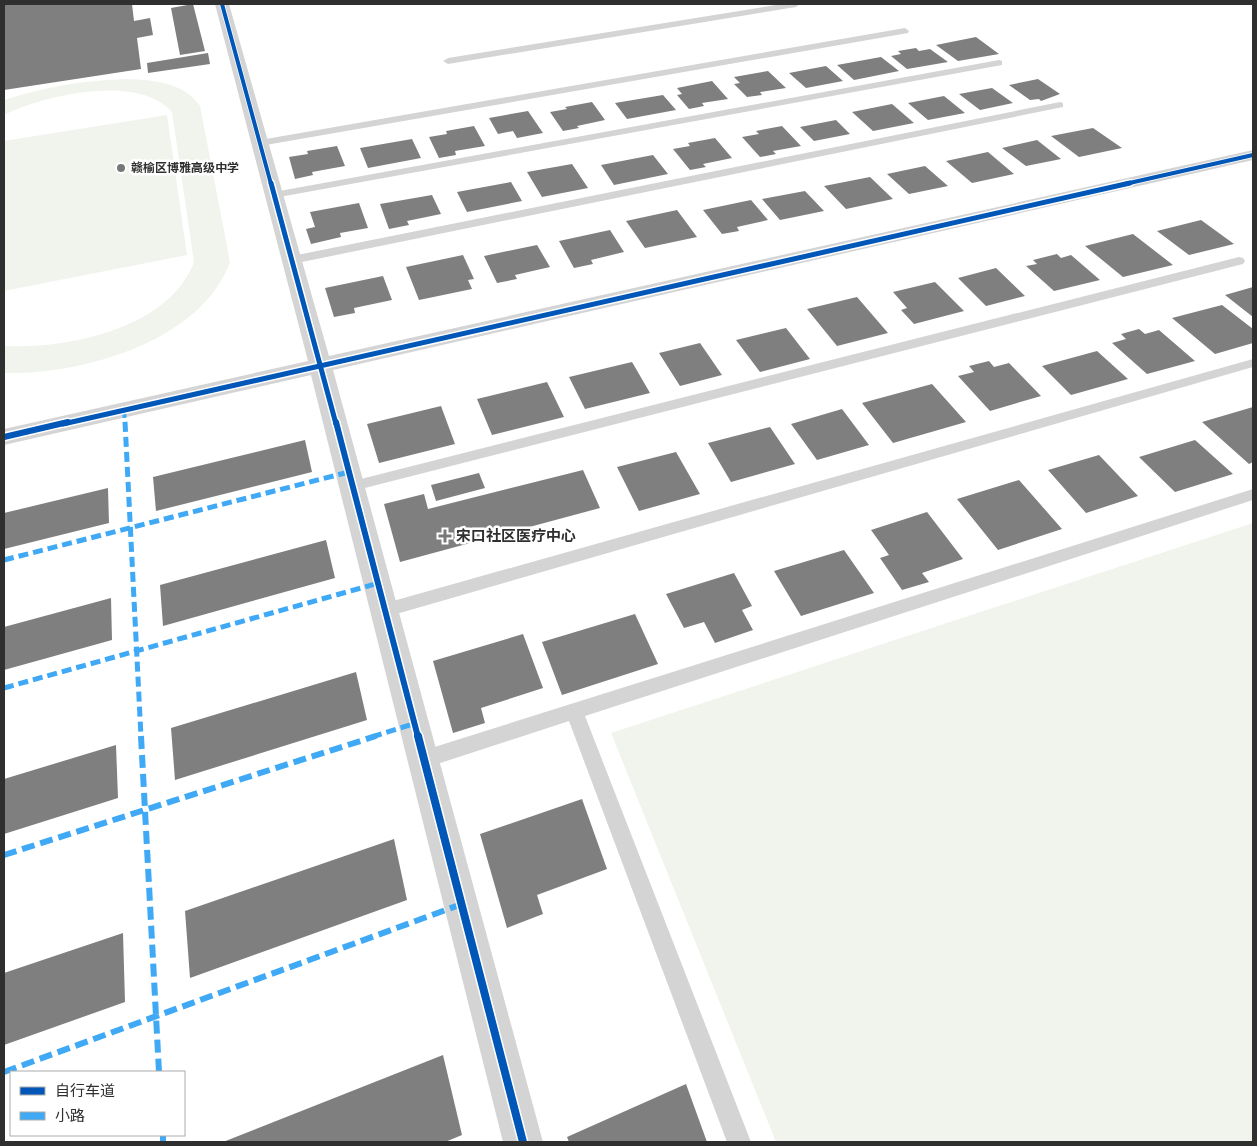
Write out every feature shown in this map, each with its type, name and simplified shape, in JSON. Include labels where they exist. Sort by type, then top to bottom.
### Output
[{"type":"street","points":[[222,4],[386,610],[523,1142]]},
{"type":"street","points":[[4,437],[1253,155]]},
{"type":"lane","points":[[448,62],[796,4]]},
{"type":"lane","points":[[260,143],[905,31]]},
{"type":"lane","points":[[274,195],[999,63]]},
{"type":"lane","points":[[292,260],[1060,105]]},
{"type":"lane","points":[[353,486],[1239,261]]},
{"type":"lane","points":[[386,610],[1253,363]]},
{"type":"lane","points":[[425,759],[1253,494]]},
{"type":"lane","points":[[574,711],[739,1142]]},
{"type":"shaded area","points":[[126,79],[146,80],[176,87],[193,98],[200,106],[230,262],[215,290],[193,313],[166,333],[135,348],[102,360],[68,368],[4,373],[4,346],[57,344],[113,330],[140,319],[163,304],[181,285],[194,262],[172,112],[157,100],[137,93],[90,91],[42,101],[4,115],[4,100],[19,95],[79,83]]},
{"type":"shaded area","points":[[167,115],[187,255],[4,291],[4,141]]},
{"type":"shaded area","points":[[1253,523],[1253,1142],[776,1142],[611,733]]},
{"type":"building","points":[[4,4],[132,4],[134,21],[150,18],[153,35],[137,38],[141,69],[4,90]]},
{"type":"building","points":[[193,4],[205,51],[180,55],[171,8]]},
{"type":"building","points":[[976,37],[999,54],[958,61],[936,45]]},
{"type":"building","points":[[916,48],[919,51],[930,49],[948,62],[907,69],[891,56],[901,54],[898,51]]},
{"type":"building","points":[[208,53],[210,64],[148,73],[147,63]]},
{"type":"building","points":[[881,57],[899,71],[854,80],[837,65]]},
{"type":"building","points":[[826,66],[843,81],[806,88],[789,73]]},
{"type":"building","points":[[768,71],[786,88],[760,92],[762,95],[747,97],[734,84],[740,83],[734,77]]},
{"type":"building","points":[[1038,79],[1060,94],[1041,101],[1039,99],[1030,100],[1009,85]]},
{"type":"building","points":[[712,81],[728,99],[702,103],[704,106],[689,109],[677,95],[682,94],[677,88]]},
{"type":"building","points":[[992,88],[1013,103],[980,110],[959,94]]},
{"type":"building","points":[[663,95],[676,110],[627,119],[615,103]]},
{"type":"building","points":[[944,96],[965,113],[928,120],[908,103]]},
{"type":"building","points":[[592,102],[605,120],[577,126],[579,128],[563,131],[550,112],[567,109],[565,107]]},
{"type":"building","points":[[892,104],[914,123],[873,131],[852,112]]},
{"type":"building","points":[[528,111],[543,133],[517,138],[513,131],[498,134],[489,118]]},
{"type":"building","points":[[836,120],[850,134],[814,141],[800,127]]},
{"type":"building","points":[[474,126],[485,146],[455,151],[456,155],[439,158],[429,137],[447,134],[446,131]]},
{"type":"building","points":[[782,126],[801,146],[773,151],[776,154],[760,157],[742,137],[759,134],[756,131]]},
{"type":"building","points":[[1093,128],[1122,148],[1079,157],[1051,136]]},
{"type":"building","points":[[715,138],[732,158],[703,164],[706,167],[690,170],[673,149],[690,146],[688,143]]},
{"type":"building","points":[[412,139],[421,158],[368,168],[360,148]]},
{"type":"building","points":[[1037,140],[1061,159],[1026,166],[1002,148]]},
{"type":"building","points":[[337,146],[345,166],[312,172],[313,175],[295,179],[289,157],[308,154],[307,151]]},
{"type":"building","points":[[988,152],[1014,174],[972,183],[946,161]]},
{"type":"building","points":[[653,155],[668,174],[614,185],[601,165]]},
{"type":"building","points":[[572,164],[588,188],[542,197],[527,172]]},
{"type":"building","points":[[925,166],[948,186],[909,194],[887,174]]},
{"type":"building","points":[[870,177],[893,199],[846,209],[824,186]]},
{"type":"building","points":[[511,182],[522,201],[467,212],[457,192]]},
{"type":"building","points":[[805,191],[824,211],[780,220],[762,199]]},
{"type":"building","points":[[432,195],[441,214],[407,221],[409,225],[389,229],[380,204]]},
{"type":"building","points":[[751,200],[768,220],[737,227],[739,231],[722,234],[703,210]]},
{"type":"building","points":[[359,203],[368,228],[340,233],[341,237],[311,244],[306,229],[315,227],[310,212]]},
{"type":"building","points":[[677,210],[697,237],[645,248],[626,221]]},
{"type":"building","points":[[1201,220],[1234,244],[1189,255],[1157,231]]},
{"type":"building","points":[[610,230],[624,252],[591,260],[593,264],[574,268],[559,241]]},
{"type":"building","points":[[1133,234],[1173,265],[1123,277],[1085,246]]},
{"type":"building","points":[[537,245],[550,267],[515,275],[517,279],[497,283],[484,256]]},
{"type":"building","points":[[1057,254],[1061,258],[1071,255],[1100,280],[1054,291],[1026,266],[1037,264],[1033,260]]},
{"type":"building","points":[[463,255],[474,279],[468,280],[472,289],[419,300],[406,267]]},
{"type":"building","points":[[996,268],[1025,296],[986,306],[958,278]]},
{"type":"building","points":[[383,276],[392,300],[354,308],[355,313],[334,317],[325,288]]},
{"type":"building","points":[[935,282],[964,311],[914,324],[901,310],[907,308],[893,292]]},
{"type":"building","points":[[1253,287],[1253,317],[1225,295]]},
{"type":"building","points":[[857,297],[888,333],[837,346],[807,309]]},
{"type":"building","points":[[1222,305],[1253,329],[1253,343],[1215,354],[1172,318]]},
{"type":"building","points":[[786,328],[810,359],[760,372],[736,340]]},
{"type":"building","points":[[1139,329],[1145,334],[1159,330],[1195,361],[1147,374],[1112,343],[1126,339],[1121,334]]},
{"type":"building","points":[[700,343],[722,375],[680,386],[659,353]]},
{"type":"building","points":[[1097,351],[1128,379],[1071,395],[1042,366]]},
{"type":"building","points":[[989,361],[994,367],[1009,363],[1041,396],[990,411],[958,376],[974,372],[969,366]]},
{"type":"building","points":[[632,362],[650,393],[585,409],[569,377]]},
{"type":"building","points":[[547,382],[564,417],[492,435],[477,399]]},
{"type":"building","points":[[932,384],[966,422],[893,443],[862,403]]},
{"type":"building","points":[[441,406],[455,444],[379,463],[367,424]]},
{"type":"building","points":[[1253,407],[1253,462],[1249,464],[1202,422]]},
{"type":"building","points":[[842,409],[869,445],[817,460],[791,424]]},
{"type":"building","points":[[770,427],[795,464],[731,482],[708,443]]},
{"type":"building","points":[[305,440],[312,472],[156,511],[153,477]]},
{"type":"building","points":[[1195,440],[1233,474],[1175,492],[1139,457]]},
{"type":"building","points":[[676,452],[700,494],[639,511],[617,467]]},
{"type":"building","points":[[1099,455],[1138,496],[1086,513],[1048,470]]},
{"type":"building","name":"宋口社区医疗中心","points":[[583,470],[600,508],[400,562],[384,504],[424,494],[428,509]]},
{"type":"building","points":[[479,473],[485,488],[436,501],[431,485]]},
{"type":"building","points":[[1019,480],[1062,529],[998,550],[957,499]]},
{"type":"building","points":[[108,488],[109,523],[4,549],[4,513]]},
{"type":"building","points":[[927,512],[963,559],[922,573],[929,582],[902,590],[880,558],[889,555],[871,530]]},
{"type":"building","points":[[326,540],[335,578],[163,626],[160,585]]},
{"type":"building","points":[[844,550],[874,593],[801,616],[774,571]]},
{"type":"building","points":[[734,573],[752,606],[742,610],[753,630],[715,643],[704,622],[684,628],[666,594]]},
{"type":"building","points":[[111,598],[112,640],[4,670],[4,627]]},
{"type":"building","points":[[635,614],[658,664],[562,695],[542,642]]},
{"type":"building","points":[[523,634],[543,688],[481,708],[485,723],[453,733],[433,661]]},
{"type":"building","points":[[356,672],[367,720],[175,780],[171,728]]},
{"type":"building","points":[[116,745],[118,798],[4,834],[4,779]]},
{"type":"building","points":[[582,799],[607,869],[537,895],[543,914],[507,928],[480,834]]},
{"type":"building","points":[[394,839],[407,900],[190,978],[185,911]]},
{"type":"building","points":[[123,933],[125,1002],[4,1045],[4,973]]},
{"type":"building","points":[[443,1055],[462,1135],[445,1142],[223,1142]]},
{"type":"building","points":[[686,1084],[707,1142],[569,1142],[567,1137]]},
{"type":"marked path","points":[[124,410],[159,1071]]},
{"type":"marked path","points":[[4,560],[349,472]]},
{"type":"marked path","points":[[4,688],[379,583]]},
{"type":"marked path","points":[[4,855],[416,723]]},
{"type":"marked path","points":[[4,1072],[462,904]]},
{"type":"marked path","points":[[163,1136],[163,1142]]},
{"type":"cycle path","points":[[222,4],[353,486],[523,1142]]},
{"type":"cycle path","points":[[4,437],[1253,155]]},
{"type":"place","name":"赣榆区博雅高级中学","points":[[121,168]]},
{"type":"place","name":"宋口社区医疗中心","points":[[445,536]]}]
